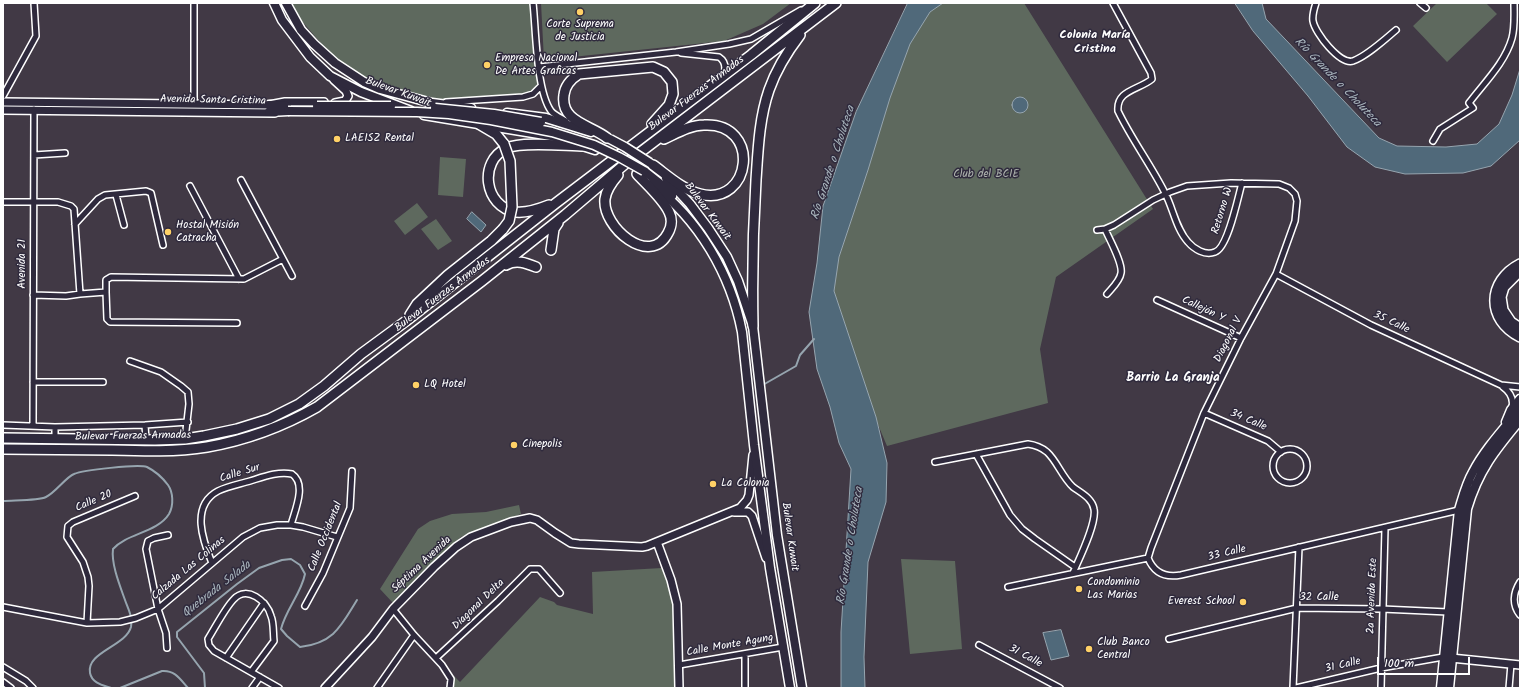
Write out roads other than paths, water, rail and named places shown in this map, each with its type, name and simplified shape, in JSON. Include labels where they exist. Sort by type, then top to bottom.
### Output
[{"type":"highway","name":"Bulevar Fuerzas Armadas","points":[[3,438],[146,440],[185,439],[237,429],[269,418],[299,404],[324,386],[362,354],[556,202],[751,55],[814,3]]},
{"type":"highway","name":"Bulevar Fuerzas Armadas","points":[[3,449],[180,450],[240,439],[272,430],[293,421],[318,407],[482,281],[565,215],[625,164],[836,3]]},
{"type":"highway","points":[[753,326],[752,256],[758,155],[762,117],[769,91],[778,67],[806,26]]},
{"type":"highway","points":[[608,138],[599,131],[577,122],[566,112],[563,98],[568,83],[579,74],[653,66],[669,76],[673,88],[673,94],[669,105],[642,137]]},
{"type":"highway","points":[[406,321],[417,304],[457,268],[498,236],[507,224],[510,216],[512,207],[509,156],[504,144],[496,134],[479,124]]},
{"type":"highway","points":[[648,146],[691,127],[713,125],[722,127],[732,132],[744,151],[745,163],[742,174],[736,183],[732,187],[717,195],[693,192],[652,164]]},
{"type":"highway","points":[[556,202],[524,212],[508,210],[491,194],[488,187],[487,179],[491,164],[501,152],[515,145],[584,146]]},
{"type":"highway","points":[[625,164],[606,194],[606,210],[615,226],[630,242],[645,247],[653,246],[661,242],[670,229],[670,213],[638,172]]},
{"type":"highway","points":[[551,250],[554,229],[565,215]]},
{"type":"highway","points":[[482,281],[513,262],[524,262],[536,267]]},
{"type":"highway","points":[[1520,264],[1504,275],[1498,285],[1494,305],[1498,318],[1505,327],[1520,337]]},
{"type":"highway","points":[[1520,271],[1504,287],[1500,297],[1503,310],[1511,322],[1520,328]]},
{"type":"main road","name":"Bulevar Kuwait","points":[[274,3],[282,20],[310,58],[330,76],[361,92],[422,114],[551,136],[584,146],[595,150],[663,186],[683,207],[691,222],[712,251],[726,281],[739,316],[770,568],[790,688]]},
{"type":"main road","name":"Bulevar Kuwait","points":[[286,3],[301,30],[335,63],[364,82],[380,89],[432,103],[546,118],[608,138],[652,164],[690,204],[727,257],[738,282],[753,326],[777,535],[802,688]]},
{"type":"main road","points":[[287,109],[378,106],[449,108],[541,122],[565,124]]},
{"type":"main road","points":[[269,109],[416,112],[449,114],[491,120],[552,132],[594,145],[619,157],[638,172]]},
{"type":"main road","points":[[1449,688],[1447,658],[1448,612],[1459,510],[1464,492],[1473,472],[1487,450],[1505,428],[1520,399]]},
{"type":"main road","points":[[1440,688],[1447,658],[1467,509],[1472,492],[1479,475],[1491,457],[1520,422]]},
{"type":"street","points":[[3,96],[36,36],[34,3]]},
{"type":"street","points":[[194,3],[194,104]]},
{"type":"street","points":[[533,3],[541,86],[550,110],[574,126]]},
{"type":"street","points":[[539,67],[676,52],[751,39],[814,3]]},
{"type":"street","name":"Retorno W","points":[[1113,3],[1152,73],[1152,79],[1119,99],[1117,104],[1118,111],[1166,194],[1186,241],[1194,249],[1206,253],[1215,252],[1222,247],[1229,230],[1242,183]]},
{"type":"street","points":[[1316,3],[1313,22],[1327,45],[1344,60],[1352,61],[1368,53],[1396,30]]},
{"type":"street","points":[[1420,3],[1426,8]]},
{"type":"street","points":[[1433,140],[1440,129],[1473,108],[1469,103],[1486,82],[1505,53],[1512,37],[1514,3]]},
{"type":"street","points":[[676,52],[719,57],[723,61],[725,67],[723,76]]},
{"type":"street","name":"Avenida Santa Cristina","points":[[3,110],[269,109],[285,102],[337,103],[345,101],[348,96],[347,93],[330,76]]},
{"type":"street","points":[[432,103],[523,97],[532,94],[541,86]]},
{"type":"street","name":"Avenida Santa Cristina","points":[[3,102],[194,104],[269,109],[287,115],[422,114]]},
{"type":"street","name":"Avenida 21","points":[[33,426],[34,102]]},
{"type":"street","points":[[34,155],[65,153]]},
{"type":"street","points":[[241,180],[292,276]]},
{"type":"street","points":[[1097,230],[1105,229],[1114,225],[1153,200],[1187,186],[1242,183]]},
{"type":"street","name":"Diagonal V","points":[[1148,558],[1204,414],[1241,338],[1276,274],[1295,221],[1297,201],[1295,194],[1289,188],[1279,184],[1242,183]]},
{"type":"street","points":[[190,186],[239,280]]},
{"type":"street","points":[[74,224],[98,199],[105,195],[146,191],[151,193],[163,245]]},
{"type":"street","points":[[116,195],[124,225]]},
{"type":"street","points":[[3,202],[67,204],[74,209],[80,294]]},
{"type":"street","points":[[1105,229],[1120,264],[1121,273],[1119,280],[1107,294]]},
{"type":"street","points":[[237,323],[110,322],[106,319],[106,280],[111,277],[239,280],[244,279],[283,259]]},
{"type":"street","name":"35 Calle","points":[[1276,274],[1371,325],[1501,385],[1510,393],[1516,409]]},
{"type":"street","points":[[33,295],[66,296],[106,292]]},
{"type":"street","name":"Callejón Y","points":[[1157,300],[1241,338]]},
{"type":"street","points":[[130,361],[161,372],[188,392],[188,422],[185,439]]},
{"type":"street","points":[[33,382],[103,382]]},
{"type":"street","name":"35 Calle","points":[[1501,385],[1520,387]]},
{"type":"street","name":"34 Calle","points":[[1204,414],[1268,441],[1281,452]]},
{"type":"street","points":[[3,425],[55,427],[145,425],[188,422]]},
{"type":"street","points":[[145,425],[146,440]]},
{"type":"street","points":[[55,427],[55,439]]},
{"type":"street","points":[[935,462],[1028,444],[1039,446],[1049,453],[1062,474],[1073,486],[1091,501],[1094,509],[1094,522],[1073,573]]},
{"type":"street","points":[[734,512],[745,504],[749,495],[754,445]]},
{"type":"street","points":[[1286,450],[1298,451],[1305,459],[1306,471],[1300,480],[1289,483],[1284,482],[1276,475],[1273,470],[1274,460],[1281,452],[1286,450]]},
{"type":"street","points":[[976,454],[1010,515],[1022,529],[1075,567]]},
{"type":"street","name":"Calle Occidental","points":[[305,606],[323,573],[350,508],[352,472]]},
{"type":"street","name":"Calle Sur","points":[[212,563],[200,528],[203,510],[209,499],[219,491],[275,474],[292,474],[298,480],[300,490],[291,525]]},
{"type":"street","name":"Calle 20","points":[[87,623],[88,578],[83,562],[67,537],[68,526],[73,522],[135,496]]},
{"type":"street","name":"33 Calle","points":[[1148,558],[1153,568],[1157,572],[1166,576],[1174,576],[1459,510]]},
{"type":"street","points":[[734,512],[748,512],[752,516],[770,568]]},
{"type":"street","name":"Séptima Avenida","points":[[325,688],[372,637],[393,609],[434,567],[464,541],[471,537],[511,522],[530,518],[537,520],[571,543],[642,547],[734,512]]},
{"type":"street","name":"Calzada Las Colinas","points":[[3,607],[87,623],[120,622],[158,610],[243,537],[251,532],[268,526],[291,525],[303,527],[337,538]]},
{"type":"street","name":"2a Avenida Este","points":[[1381,688],[1385,528]]},
{"type":"street","points":[[167,648],[167,639],[158,610],[146,549],[148,541],[168,535]]},
{"type":"street","points":[[657,542],[671,580],[677,604],[679,688]]},
{"type":"street","points":[[1294,688],[1299,547]]},
{"type":"street","points":[[1008,587],[1148,558]]},
{"type":"street","name":"Diagonal Delta","points":[[436,658],[498,601],[530,569],[539,569],[560,593]]},
{"type":"street","points":[[1520,582],[1516,591],[1514,602],[1520,615]]},
{"type":"street","points":[[251,672],[274,640],[272,616],[267,606],[254,594],[243,594],[234,599],[208,639],[209,645],[214,651],[279,688]]},
{"type":"street","points":[[226,658],[264,603]]},
{"type":"street","name":"32 Calle","points":[[1169,639],[1297,608],[1382,609],[1448,612]]},
{"type":"street","points":[[393,609],[414,635],[449,673],[451,679],[450,688]]},
{"type":"street","points":[[377,688],[414,635]]},
{"type":"street","name":"31 Calle","points":[[979,645],[1060,688]]},
{"type":"street","name":"Calle Monte Agung","points":[[679,665],[784,647]]},
{"type":"street","points":[[745,654],[745,688]]},
{"type":"street","name":"31 Calle","points":[[1294,688],[1381,668],[1447,658],[1520,665]]},
{"type":"street","points":[[1509,688],[1511,664]]},
{"type":"street","points":[[3,667],[26,681],[33,688]]},
{"type":"street","points":[[252,688],[260,677]]},
{"type":"street","points":[[3,682],[11,688]]},
{"type":"water","name":"Río Grande o Choluteca","points":[[908,3],[943,3],[930,12],[910,44],[890,98],[839,257],[834,291],[876,417],[887,463],[886,502],[868,562],[864,657],[865,688],[841,688],[841,632],[851,469],[839,443],[830,407],[817,369],[809,312],[817,263],[823,206],[856,112]]},
{"type":"water","points":[[1235,3],[1262,3],[1266,19],[1379,138],[1397,146],[1446,147],[1477,144],[1499,124],[1512,95],[1520,69],[1520,140],[1491,166],[1463,173],[1405,174],[1375,167],[1347,147],[1308,96],[1253,31]]},
{"type":"water","points":[[1017,97],[1023,97],[1028,102],[1026,111],[1023,113],[1017,113],[1012,108],[1012,102]]},
{"type":"water","points":[[472,212],[486,225],[481,232],[467,219]]},
{"type":"water","points":[[1061,630],[1069,656],[1051,660],[1043,633]]},
{"type":"waterway","name":"Quebrada Salada","points":[[761,386],[796,366],[800,355],[814,339]]},
{"type":"waterway","name":"Quebrada Salada","points":[[3,501],[32,500],[46,497],[68,478],[79,472],[122,467],[147,467],[161,477],[170,488],[172,507],[164,520],[150,529],[126,539],[113,549],[113,561],[118,582],[130,613],[131,627],[128,634],[100,654],[90,666],[90,673],[93,679],[101,685],[111,688]]},
{"type":"waterway","name":"Quebrada Salada","points":[[205,688],[204,673],[177,637],[177,632],[259,568],[282,560],[291,559],[300,565],[305,574],[281,629],[300,647],[321,642],[329,637],[341,625],[357,600]]},
{"type":"waterway","name":"Quebrada Salada","points":[[120,688],[162,671],[167,671],[174,674],[180,678],[188,688]]},
{"type":"place","name":"Corte Suprema de Justicia","points":[[580,12]]},
{"type":"place","name":"Empresa Nacional De Artes Graficas","points":[[487,65]]},
{"type":"place","name":"LAEISZ Rental","points":[[337,139]]},
{"type":"place","name":"Hostal Misión Catracha","points":[[168,232]]},
{"type":"place","name":"LQ Hotel","points":[[416,385]]},
{"type":"place","name":"Cinepolis","points":[[514,445]]},
{"type":"place","name":"La Colonia","points":[[713,484]]},
{"type":"place","name":"Condominio Las Marias","points":[[1079,589]]},
{"type":"place","name":"Everest School","points":[[1243,602]]},
{"type":"place","name":"Club Banco Central","points":[[1089,649]]},
{"type":"district","name":"Colonia María Cristina","points":[[1095,43]]},
{"type":"district","name":"Barrio La Granja","points":[[1173,379]]},
{"type":"park label","name":"Club del BCIE","points":[[986,175]]}]
